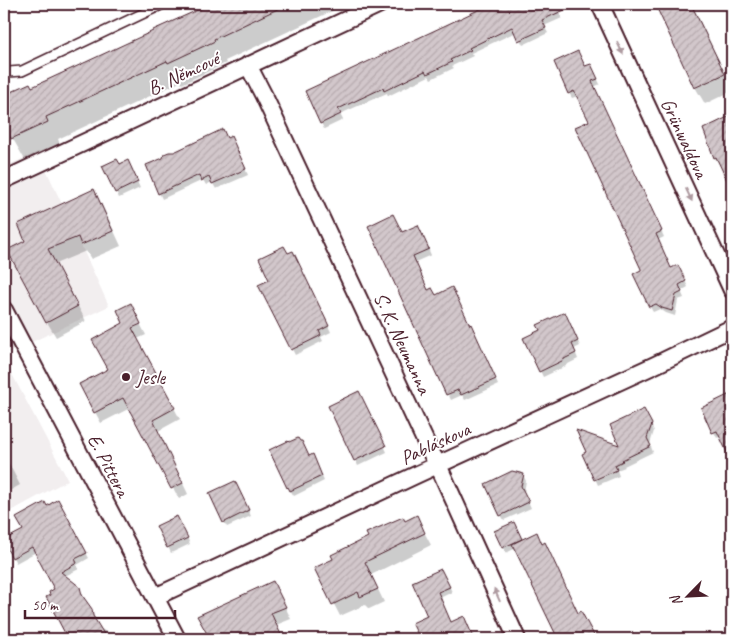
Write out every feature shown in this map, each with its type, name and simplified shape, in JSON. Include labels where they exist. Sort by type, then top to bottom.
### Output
[{"type":"street","name":"B. Němcové","points":[[4,180],[380,4]]},
{"type":"street","name":"Grünwaldova","points":[[600,4],[732,290]]},
{"type":"street","name":"S. K. Neumanna","points":[[248,65],[438,465],[517,639]]},
{"type":"street","name":"E. Pittera","points":[[4,310],[177,639]]},
{"type":"street","name":"Pabláskova","points":[[155,597],[655,366],[732,328]]},
{"type":"lane","points":[[4,70],[9,72],[22,71],[163,4]]},
{"type":"shaded area","points":[[38,152],[109,306],[4,355],[4,167]]},
{"type":"shaded area","points":[[4,359],[68,480],[4,515]]},
{"type":"building","points":[[211,4],[288,4],[168,63],[167,61],[46,117],[48,122],[11,139],[4,123],[4,95],[30,83],[32,87]]},
{"type":"building","points":[[491,4],[578,4],[542,20],[546,28],[518,41],[512,27],[469,48],[471,50],[450,60],[452,62],[427,74],[425,71],[384,91],[383,88],[338,109],[341,114],[320,124],[305,91]]},
{"type":"building","points":[[655,4],[691,4],[725,74],[694,88]]},
{"type":"building","points":[[578,51],[585,66],[591,64],[598,79],[592,81],[662,231],[656,234],[671,268],[678,265],[686,281],[679,285],[682,292],[676,295],[672,311],[656,304],[649,307],[633,274],[641,269],[575,127],[589,121],[574,91],[568,94],[554,62]]},
{"type":"building","points":[[732,115],[732,191],[716,157],[714,158],[703,129]]},
{"type":"building","points":[[223,129],[227,138],[231,136],[246,169],[212,184],[209,177],[201,181],[199,175],[158,194],[146,165],[163,158],[164,154],[174,152]]},
{"type":"building","points":[[117,159],[120,164],[128,160],[138,182],[115,193],[102,166]]},
{"type":"building","points":[[94,189],[113,231],[81,245],[78,237],[48,249],[78,306],[46,323],[7,250],[25,241],[18,224]]},
{"type":"building","points":[[393,214],[402,232],[418,225],[429,249],[413,256],[428,290],[432,288],[436,295],[452,287],[496,379],[461,395],[458,390],[446,395],[368,226]]},
{"type":"building","points":[[284,246],[288,253],[293,251],[329,326],[319,331],[321,335],[318,337],[291,350],[258,285],[269,280],[259,258]]},
{"type":"building","name":"Jesle","points":[[131,303],[141,324],[132,328],[175,408],[153,420],[183,483],[171,489],[123,398],[94,413],[79,384],[108,369],[92,340],[123,323],[117,310]]},
{"type":"building","points":[[565,312],[578,341],[572,344],[576,353],[539,372],[523,338],[540,330],[537,325]]},
{"type":"building","points":[[359,391],[386,446],[354,461],[328,406]]},
{"type":"building","points":[[732,393],[732,463],[717,431],[712,433],[701,408]]},
{"type":"building","points":[[644,409],[652,424],[647,438],[651,446],[622,460],[615,465],[617,470],[594,480],[582,454],[586,452],[576,430],[619,445],[610,425]]},
{"type":"building","points":[[298,438],[302,441],[309,456],[313,454],[322,476],[290,491],[269,450]]},
{"type":"building","points":[[512,471],[524,474],[521,486],[529,502],[500,516],[485,484]]},
{"type":"building","points":[[235,481],[249,510],[223,523],[209,493]]},
{"type":"building","points":[[58,499],[87,553],[75,559],[77,563],[61,572],[80,587],[82,595],[92,609],[93,616],[107,639],[68,639],[46,597],[54,589],[32,547],[12,558],[4,543],[4,540],[23,530],[16,518],[45,502],[47,506]]},
{"type":"building","points":[[417,515],[425,533],[365,562],[378,589],[360,597],[358,592],[332,605],[314,568],[333,559],[331,555],[368,537],[366,533],[403,517],[405,521]]},
{"type":"building","points":[[177,516],[188,538],[167,548],[156,526]]},
{"type":"building","points":[[514,522],[522,539],[502,548],[494,531]]},
{"type":"building","points":[[537,532],[542,544],[545,542],[578,613],[581,611],[596,639],[558,639],[512,544]]},
{"type":"building","points":[[441,569],[450,587],[438,592],[451,622],[464,616],[474,639],[414,639],[419,637],[412,623],[427,616],[412,582]]},
{"type":"building","points":[[273,581],[286,607],[271,613],[283,639],[210,639],[197,616]]},
{"type":"place","name":"Jesle","points":[[126,377]]}]
